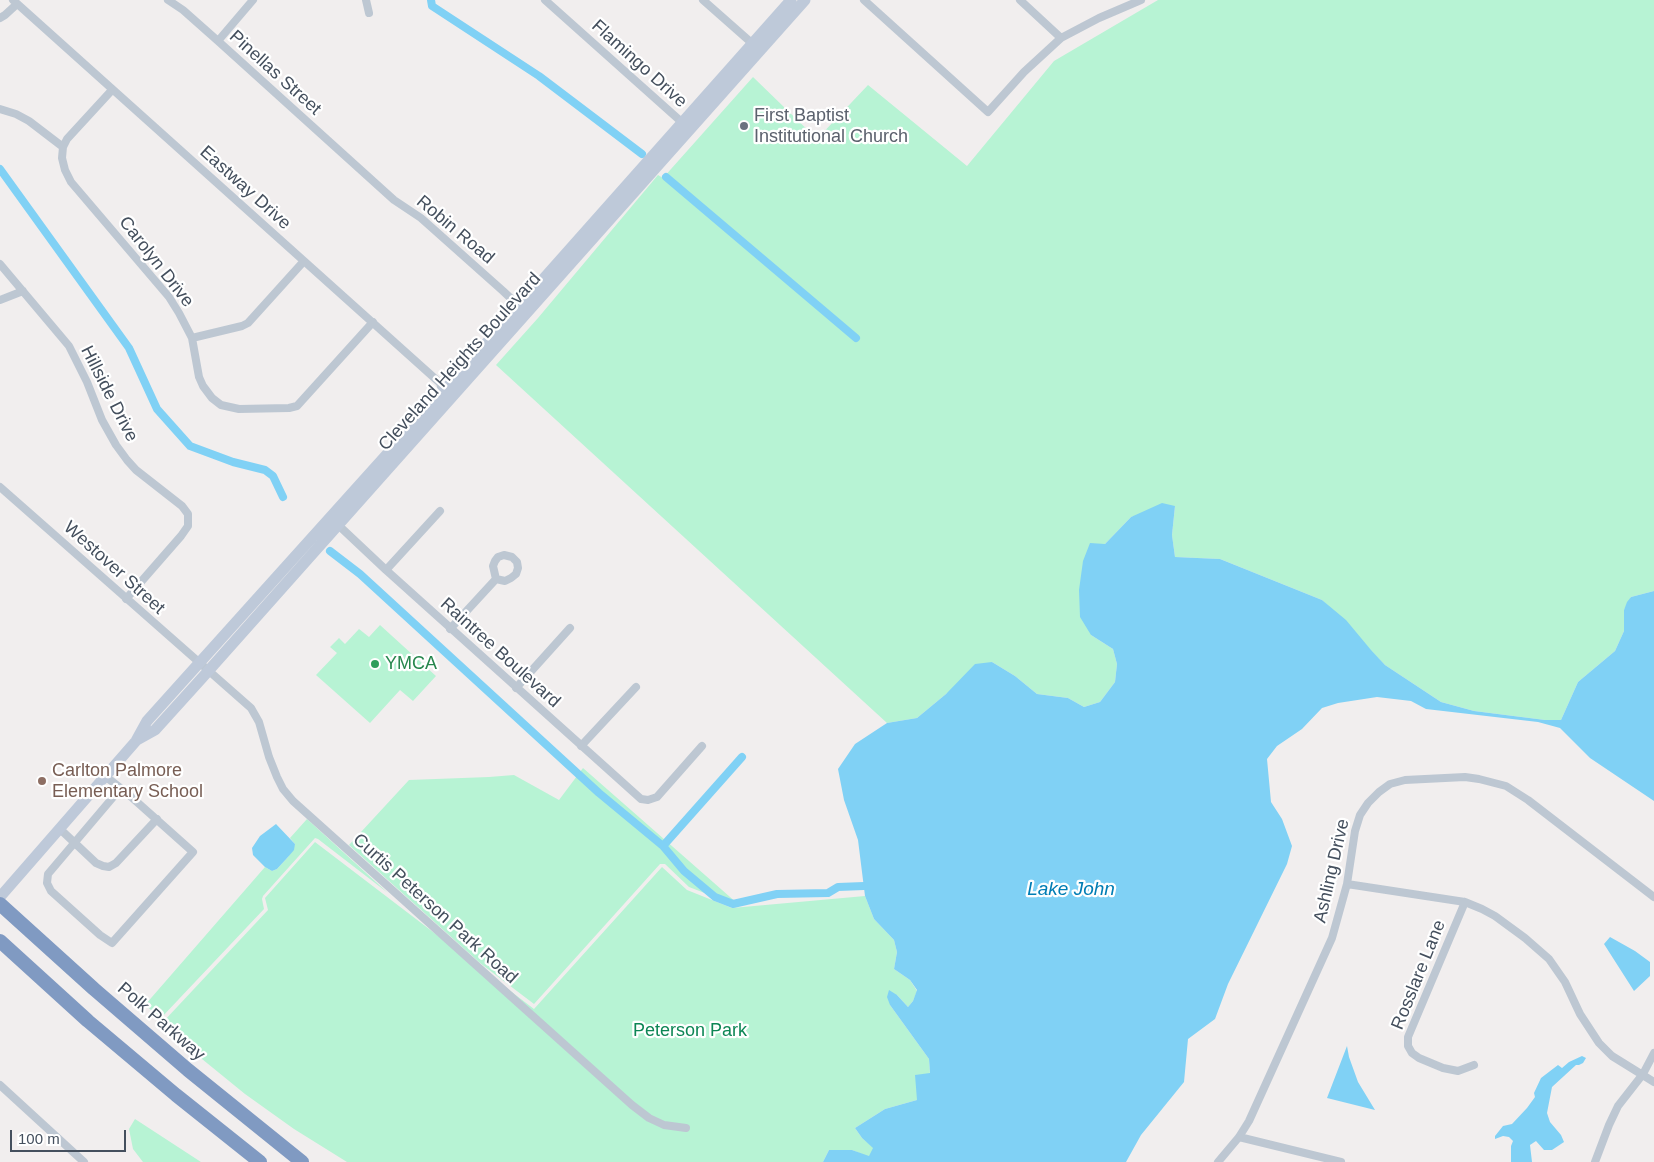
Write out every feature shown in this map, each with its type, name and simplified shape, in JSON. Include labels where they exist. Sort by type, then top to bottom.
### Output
[{"type":"highway","name":"Polk Parkway","points":[[0,904],[94,990],[188,1070],[302,1162]]},
{"type":"highway","points":[[0,941],[88,1021],[260,1162]]},
{"type":"street","name":"Pinellas Street","points":[[168,0],[183,10],[361,170]]},
{"type":"street","points":[[218,41],[253,0]]},
{"type":"street","points":[[366,0],[369,13]]},
{"type":"street","name":"Flamingo Drive","points":[[545,0],[686,127]]},
{"type":"street","points":[[704,0],[756,47]]},
{"type":"street","name":"Cleveland Heights Boulevard","points":[[0,897],[136,741],[147,721],[199,663],[446,405],[521,312],[756,47],[791,0]]},
{"type":"street","name":"Cleveland Heights Boulevard","points":[[756,47],[805,0]]},
{"type":"street","points":[[864,0],[988,112],[1024,72],[1061,38],[1099,18],[1141,0]]},
{"type":"street","points":[[1020,0],[1061,38]]},
{"type":"street","points":[[0,18],[6,15],[15,2]]},
{"type":"street","name":"Eastway Drive","points":[[15,2],[440,383],[446,405]]},
{"type":"street","points":[[0,108],[29,120],[63,147],[67,139],[112,90]]},
{"type":"street","name":"Carolyn Drive","points":[[63,147],[62,158],[71,182],[169,297],[179,313],[192,338],[199,377],[203,386],[212,398],[221,404],[233,409],[289,408],[297,406],[373,322]]},
{"type":"street","name":"Robin Road","points":[[361,170],[394,200],[421,218],[521,312]]},
{"type":"street","points":[[192,338],[248,323],[304,261]]},
{"type":"street","name":"Hillside Drive","points":[[0,264],[62,337],[75,357],[102,420],[116,444],[136,470],[182,506],[188,514],[188,526],[181,536],[126,599]]},
{"type":"street","points":[[0,300],[23,291]]},
{"type":"street","name":"Cleveland Heights Boulevard","points":[[136,741],[155,730],[208,671],[443,392],[521,312]]},
{"type":"street","name":"Westover Street","points":[[0,487],[208,671]]},
{"type":"street","points":[[386,570],[440,511]]},
{"type":"street","name":"Raintree Boulevard","points":[[334,521],[450,629],[641,799],[655,798],[702,746]]},
{"type":"street","points":[[450,629],[496,579]]},
{"type":"street","points":[[516,688],[570,628]]},
{"type":"street","name":"Curtis Peterson Park Road","points":[[208,671],[250,708],[256,716],[269,758],[283,789],[293,801],[632,1105],[649,1118],[664,1125],[686,1128]]},
{"type":"street","points":[[581,746],[636,687]]},
{"type":"street","points":[[105,776],[193,852],[112,943],[100,935],[51,891],[47,883],[48,874],[120,789]]},
{"type":"street","name":"Ashling Drive","points":[[1239,1138],[1249,1121],[1332,938],[1347,884],[1355,831],[1360,814],[1379,792],[1390,784],[1405,780],[1465,777],[1506,786],[1520,794],[1654,897]]},
{"type":"street","points":[[60,829],[96,863],[103,866],[113,866],[157,819]]},
{"type":"street","points":[[1347,884],[1464,902],[1495,916],[1549,959],[1565,982],[1580,1014],[1599,1043],[1612,1056],[1654,1082]]},
{"type":"street","name":"Rosslare Lane","points":[[1464,902],[1408,1037],[1408,1046],[1412,1053],[1419,1058],[1443,1068],[1458,1071],[1474,1065]]},
{"type":"street","points":[[1595,1162],[1618,1106],[1643,1074],[1654,1053]]},
{"type":"street","points":[[0,1085],[84,1162]]},
{"type":"street","points":[[1218,1162],[1239,1138],[1342,1162]]},
{"type":"green space","points":[[1158,0],[1654,0],[1654,591],[1631,597],[1624,610],[1624,631],[1615,651],[1578,682],[1561,720],[1545,720],[1474,711],[1441,702],[1385,665],[1322,600],[1220,559],[1175,557],[1172,535],[1175,506],[1131,517],[1105,544],[1091,635],[1113,649],[1117,664],[1115,682],[1100,702],[1084,707],[1068,698],[1037,694],[1015,676],[992,662],[946,694],[917,718],[887,723],[496,365],[658,175],[663,178],[753,77],[817,139],[868,85],[967,166],[1054,61]]},
{"type":"green space","name":"YMCA","points":[[380,625],[436,676],[413,701],[400,690],[370,723],[316,675],[337,653],[330,647],[339,638],[345,644],[359,629],[369,637]]},
{"type":"green space","points":[[583,768],[738,904],[733,904],[689,887],[665,864],[660,864],[534,1004],[480,963],[349,845],[409,780],[514,775],[559,800]]},
{"type":"green space","points":[[307,819],[388,893],[315,838],[263,896],[264,909],[161,1018],[145,1005],[265,867],[272,871],[277,869],[288,857],[295,844],[290,838]]},
{"type":"green space","name":"Peterson Park","points":[[315,842],[534,1009],[662,867],[687,890],[732,908],[865,896],[874,919],[894,940],[897,952],[894,969],[910,980],[917,991],[908,1007],[897,995],[890,1005],[929,1059],[930,1074],[917,1100],[885,1109],[855,1128],[862,1138],[874,1148],[869,1157],[852,1150],[829,1150],[823,1162],[347,1162],[294,1129],[245,1094],[202,1059],[163,1022],[268,910],[265,898]]},
{"type":"green space","points":[[135,1119],[201,1162],[143,1162],[133,1149],[129,1129]]},
{"type":"water","name":"Lake John","points":[[1162,503],[1175,506],[1172,535],[1175,557],[1220,559],[1322,600],[1346,620],[1385,665],[1441,702],[1474,711],[1545,720],[1561,720],[1578,682],[1615,651],[1624,631],[1624,610],[1627,602],[1631,597],[1654,591],[1654,801],[1590,758],[1560,728],[1538,722],[1426,709],[1411,701],[1377,697],[1338,703],[1322,708],[1302,729],[1277,746],[1267,759],[1271,802],[1282,819],[1292,846],[1287,864],[1228,984],[1215,1019],[1188,1039],[1184,1082],[1141,1135],[1126,1162],[823,1162],[829,1150],[852,1150],[869,1156],[873,1148],[855,1128],[885,1109],[917,1100],[915,1075],[930,1073],[929,1059],[890,1005],[887,997],[889,990],[897,995],[908,1007],[913,1001],[917,990],[910,980],[894,969],[897,952],[894,940],[874,919],[865,896],[858,840],[844,800],[838,769],[855,744],[887,723],[917,718],[946,694],[975,664],[992,662],[1015,676],[1037,694],[1068,698],[1084,707],[1100,702],[1115,682],[1117,664],[1113,649],[1091,635],[1080,617],[1079,590],[1083,561],[1090,543],[1105,544],[1131,517]]},
{"type":"water","points":[[276,824],[295,844],[294,850],[277,869],[272,871],[253,855],[252,848],[260,836]]},
{"type":"water","points":[[1610,937],[1650,962],[1650,976],[1634,991],[1604,944]]},
{"type":"water","points":[[1347,1046],[1358,1082],[1375,1110],[1327,1098]]},
{"type":"water","points":[[1582,1056],[1586,1058],[1583,1063],[1576,1065],[1552,1087],[1547,1113],[1550,1122],[1561,1135],[1564,1142],[1552,1150],[1544,1150],[1536,1141],[1530,1145],[1532,1162],[1511,1162],[1511,1146],[1513,1141],[1509,1137],[1503,1136],[1495,1139],[1495,1136],[1503,1126],[1512,1124],[1527,1108],[1535,1097],[1534,1093],[1541,1078],[1558,1065],[1562,1068],[1569,1062]]},
{"type":"waterway","points":[[431,0],[432,6],[539,76],[642,154]]},
{"type":"waterway","points":[[0,169],[129,348],[157,409],[190,446],[233,462],[265,470],[273,476],[283,497]]},
{"type":"waterway","points":[[666,177],[856,338]]},
{"type":"waterway","points":[[330,551],[360,574],[599,793],[663,846],[684,871],[715,897],[733,904],[777,894],[828,893],[838,887],[864,886]]},
{"type":"waterway","points":[[663,846],[742,757]]},
{"type":"place","name":"First Baptist Institutional Church","points":[[744,126]]},
{"type":"place","name":"YMCA","points":[[375,664]]},
{"type":"place","name":"Carlton Palmore Elementary School","points":[[42,781]]}]
